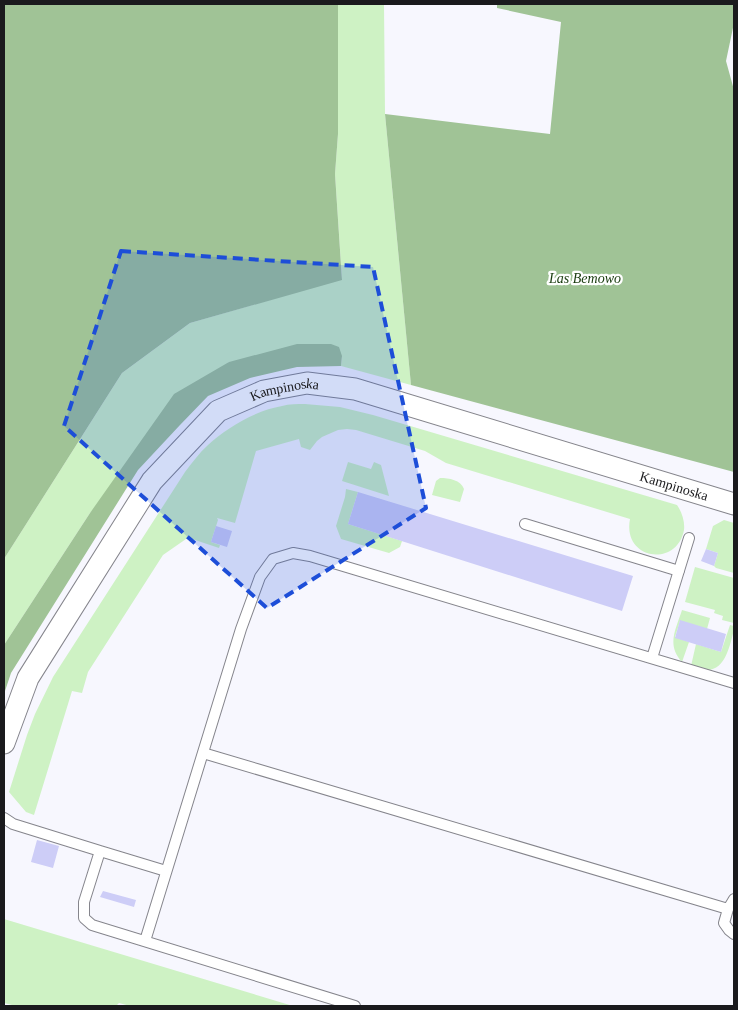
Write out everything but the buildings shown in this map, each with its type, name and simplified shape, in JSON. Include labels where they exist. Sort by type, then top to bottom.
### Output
[{"type":"street","name":"Kampinoska","points":[[4,743],[28,678],[152,481],[218,410],[264,391],[307,383],[355,389],[734,504]]},
{"type":"lane","points":[[525,524],[679,571]]},
{"type":"lane","points":[[652,658],[689,538]]},
{"type":"lane","points":[[145,941],[241,630],[260,577],[273,559],[293,553],[310,556],[734,683]]},
{"type":"lane","points":[[203,753],[728,909]]},
{"type":"lane","points":[[4,818],[13,824],[166,871]]},
{"type":"lane","points":[[100,851],[84,902],[84,918],[92,925],[356,1006]]},
{"type":"lane","points":[[734,899],[728,909],[724,923],[734,934]]},
{"type":"highlighted area","points":[[121,251],[373,267],[426,508],[267,608],[64,426]]},
{"type":"green space","points":[[4,4],[338,4],[338,134],[335,174],[342,280],[190,323],[122,373],[4,559]]},
{"type":"green space","points":[[338,4],[384,4],[385,114],[411,385],[341,366],[342,356],[229,362],[90,513],[4,645],[4,559],[122,373],[190,323],[342,279],[335,174],[338,134]]},
{"type":"green space","name":"Las Bemowo","points":[[497,4],[734,4],[734,23],[726,61],[734,90],[734,472],[411,385],[385,114],[550,134],[561,22],[497,8]]},
{"type":"green space","points":[[297,344],[331,344],[339,347],[342,356],[341,366],[297,367],[250,378],[208,396],[138,470],[11,673],[4,694],[4,645],[90,513],[174,394],[229,362]]},
{"type":"green space","points":[[305,404],[340,407],[373,415],[677,505],[683,517],[684,530],[679,542],[671,550],[662,554],[651,554],[642,551],[634,543],[630,533],[630,519],[446,463],[425,451],[356,430],[338,430],[322,437],[310,450],[301,447],[299,439],[256,451],[235,523],[217,518],[211,542],[220,545],[219,548],[189,538],[163,555],[88,672],[82,693],[72,691],[34,815],[26,812],[9,792],[35,714],[53,677],[185,472],[208,445],[242,421],[272,408]]},
{"type":"green space","points":[[348,462],[371,469],[374,462],[381,465],[389,496],[342,481]]},
{"type":"green space","points":[[440,478],[447,478],[460,483],[464,489],[460,502],[432,495],[436,481]]},
{"type":"green space","points":[[346,489],[358,492],[348,524],[402,541],[400,547],[389,553],[341,539],[336,526]]},
{"type":"green space","points":[[724,520],[734,523],[734,573],[716,568],[714,566],[718,553],[706,549],[713,526]]},
{"type":"green space","points":[[695,567],[734,578],[734,623],[722,620],[723,616],[714,613],[715,610],[685,602]]},
{"type":"green space","points":[[682,610],[710,618],[707,629],[680,621],[675,637],[689,642],[682,662],[677,656],[673,643]]},
{"type":"green space","points":[[730,625],[734,626],[731,642],[719,666],[703,670],[691,666],[696,644],[721,652]]},
{"type":"green space","points":[[4,919],[293,1006],[130,1006],[119,1003],[116,1006],[16,1006],[4,1003]]}]
